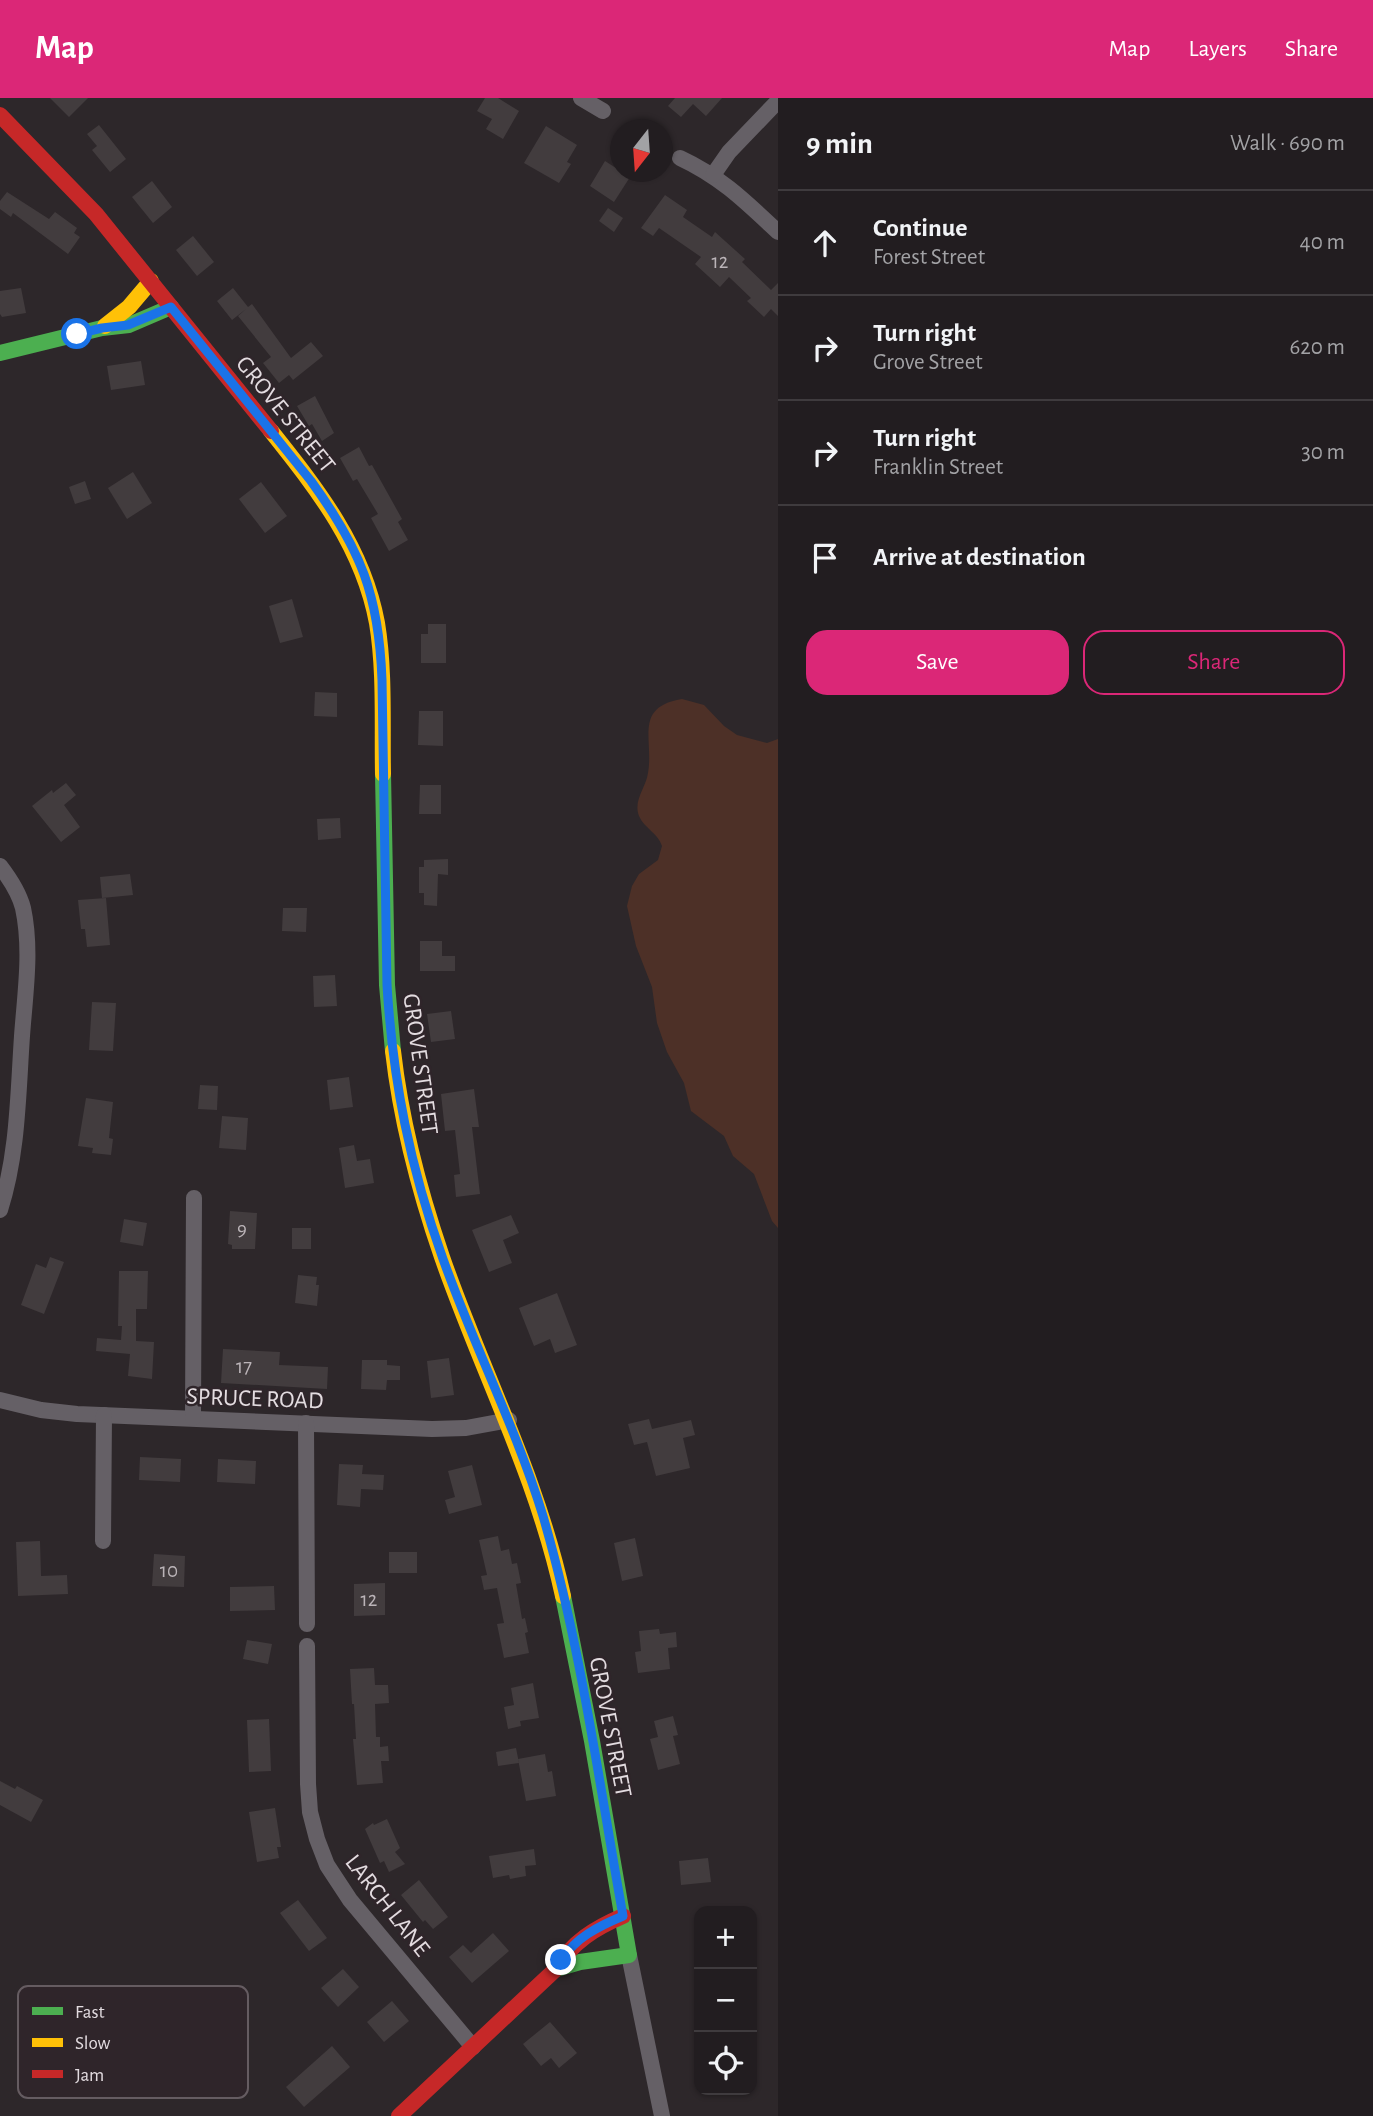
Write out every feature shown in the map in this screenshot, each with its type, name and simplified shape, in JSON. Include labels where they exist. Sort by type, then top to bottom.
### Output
[{"type":"main road","name":"GROVE STREET","points":[[0,115],[88,205],[311,481],[332,510],[355,551],[374,605],[382,680],[387,985],[397,1090],[410,1152],[439,1248],[509,1420],[543,1517],[561,1586],[580,1679],[629,1955]]},
{"type":"main road","points":[[102,328],[129,307],[151,281]]},
{"type":"main road","points":[[0,353],[102,328],[128,325],[171,307]]},
{"type":"main road","points":[[399,2116],[556,1969],[578,1940],[593,1929],[623,1916]]},
{"type":"main road","points":[[556,1969],[580,1962],[629,1955]]},
{"type":"street","points":[[581,98],[603,111]]},
{"type":"street","points":[[713,175],[729,152],[778,101]]},
{"type":"street","points":[[680,158],[713,175],[778,232]]},
{"type":"street","points":[[0,866],[22,905],[27,945],[14,1149],[0,1210]]},
{"type":"street","points":[[193,1418],[194,1198]]},
{"type":"street","name":"SPRUCE ROAD","points":[[0,1400],[41,1410],[104,1415],[446,1429],[509,1420]]},
{"type":"street","points":[[103,1541],[104,1415]]},
{"type":"street","points":[[306,1423],[307,1624]]},
{"type":"street","name":"LARCH LANE","points":[[307,1646],[308,1798],[321,1852],[350,1900],[473,2047]]},
{"type":"street","name":"GROVE STREET","points":[[629,1955],[662,2116]]},
{"type":"shaded area","points":[[682,699],[704,705],[737,735],[767,743],[778,739],[778,1228],[772,1221],[754,1174],[733,1156],[724,1136],[691,1111],[684,1083],[667,1052],[657,1023],[652,987],[636,946],[627,906],[632,886],[639,874],[658,860],[662,846],[641,820],[638,810],[648,773],[651,717],[667,703]]},
{"type":"building","points":[[50,98],[88,98],[69,117]]},
{"type":"building","points":[[485,98],[498,98],[519,111],[503,139],[486,129],[492,119],[477,111]]},
{"type":"building","points":[[675,98],[722,98],[706,116],[693,104],[681,117],[668,106]]},
{"type":"building","points":[[99,125],[126,159],[110,172],[92,150],[97,146],[87,134]]},
{"type":"building","points":[[546,126],[577,145],[567,162],[571,164],[559,183],[524,163]]},
{"type":"building","points":[[605,161],[610,164],[610,182],[627,182],[614,202],[590,186]]},
{"type":"building","points":[[152,181],[172,207],[153,223],[132,197]]},
{"type":"building","points":[[7,192],[49,219],[55,212],[77,228],[74,233],[80,237],[68,254],[13,213],[11,217],[0,209],[0,201]]},
{"type":"building","points":[[665,195],[687,210],[683,217],[712,237],[715,232],[745,259],[742,262],[771,290],[778,283],[778,316],[771,309],[764,317],[747,301],[751,298],[729,277],[720,287],[695,264],[701,257],[659,228],[653,236],[641,228]]},
{"type":"building","points":[[608,208],[623,218],[614,232],[599,221]]},
{"type":"building","points":[[193,236],[214,262],[197,276],[176,250]]},
{"type":"building","points":[[21,288],[26,313],[2,317],[0,291]]},
{"type":"building","points":[[233,288],[248,307],[252,304],[291,358],[311,342],[323,356],[293,380],[289,375],[279,383],[263,363],[271,357],[238,316],[246,309],[232,320],[217,301]]},
{"type":"building","points":[[141,361],[145,385],[111,390],[107,366]]},
{"type":"building","points":[[315,396],[334,433],[322,441],[297,406]]},
{"type":"building","points":[[359,447],[402,519],[398,522],[408,540],[389,551],[371,518],[378,514],[357,479],[353,481],[340,458]]},
{"type":"building","points":[[133,472],[152,503],[127,519],[108,488]]},
{"type":"building","points":[[85,481],[91,499],[75,504],[69,487]]},
{"type":"building","points":[[261,482],[287,516],[265,533],[239,499]]},
{"type":"building","points":[[292,599],[303,637],[280,643],[269,606]]},
{"type":"building","points":[[428,624],[446,624],[446,663],[421,663],[421,634],[428,634]]},
{"type":"building","points":[[315,692],[337,693],[337,717],[314,716]]},
{"type":"building","points":[[419,711],[443,711],[443,746],[418,745]]},
{"type":"building","points":[[66,783],[76,795],[64,805],[80,827],[61,842],[32,806]]},
{"type":"building","points":[[420,785],[441,785],[441,814],[419,814]]},
{"type":"building","points":[[340,818],[341,838],[318,840],[317,819]]},
{"type":"building","points":[[448,859],[448,875],[438,874],[437,906],[424,905],[424,893],[419,893],[419,867],[424,867],[424,860]]},
{"type":"building","points":[[130,874],[133,895],[102,898],[100,877]]},
{"type":"building","points":[[106,898],[110,945],[87,947],[85,929],[81,929],[78,900]]},
{"type":"building","points":[[283,908],[307,908],[306,932],[282,931]]},
{"type":"building","points":[[420,941],[442,941],[442,956],[455,956],[455,971],[420,971]]},
{"type":"building","points":[[335,975],[337,1006],[314,1007],[313,976]]},
{"type":"building","points":[[92,1002],[116,1003],[113,1051],[89,1050]]},
{"type":"building","points":[[451,1011],[455,1039],[431,1042],[427,1014]]},
{"type":"building","points":[[349,1077],[353,1107],[330,1110],[327,1080]]},
{"type":"building","points":[[200,1085],[218,1086],[217,1110],[198,1109]]},
{"type":"building","points":[[474,1089],[479,1127],[472,1127],[480,1194],[456,1197],[454,1175],[460,1174],[455,1130],[445,1131],[441,1094]]},
{"type":"building","points":[[86,1098],[113,1102],[109,1138],[113,1139],[111,1155],[92,1153],[93,1148],[78,1146]]},
{"type":"building","points":[[222,1116],[248,1118],[246,1150],[219,1148]]},
{"type":"building","points":[[354,1145],[357,1161],[370,1159],[374,1183],[345,1188],[339,1148]]},
{"type":"building","points":[[230,1211],[257,1213],[255,1249],[232,1249],[232,1245],[228,1244]]},
{"type":"building","points":[[511,1215],[519,1233],[503,1240],[512,1263],[489,1272],[472,1230]]},
{"type":"building","points":[[124,1219],[147,1223],[143,1246],[120,1242]]},
{"type":"building","points":[[292,1228],[311,1228],[311,1249],[292,1249]]},
{"type":"building","points":[[50,1257],[64,1262],[44,1314],[21,1305],[36,1264],[46,1268]]},
{"type":"building","points":[[119,1271],[148,1271],[147,1309],[136,1309],[136,1341],[154,1342],[152,1379],[128,1376],[130,1354],[96,1351],[97,1338],[121,1340],[122,1326],[118,1326]]},
{"type":"building","points":[[298,1275],[317,1277],[317,1306],[295,1303]]},
{"type":"building","points":[[557,1293],[577,1345],[555,1353],[550,1339],[534,1346],[519,1308]]},
{"type":"building","points":[[223,1349],[280,1352],[279,1365],[328,1367],[327,1389],[221,1383]]},
{"type":"building","points":[[449,1358],[454,1395],[431,1398],[427,1361]]},
{"type":"building","points":[[362,1360],[387,1360],[387,1365],[400,1366],[400,1380],[387,1380],[386,1390],[361,1389]]},
{"type":"building","points":[[649,1419],[652,1429],[691,1420],[695,1435],[683,1438],[690,1468],[656,1476],[647,1442],[634,1445],[628,1424]]},
{"type":"building","points":[[140,1457],[181,1459],[180,1482],[139,1480]]},
{"type":"building","points":[[218,1459],[256,1461],[255,1484],[217,1482]]},
{"type":"building","points":[[339,1464],[363,1465],[362,1474],[384,1475],[383,1490],[361,1489],[360,1507],[337,1505]]},
{"type":"building","points":[[472,1465],[482,1505],[449,1514],[445,1500],[455,1497],[448,1471]]},
{"type":"building","points":[[498,1536],[501,1551],[509,1549],[512,1564],[517,1563],[521,1583],[516,1584],[522,1619],[525,1618],[528,1632],[525,1633],[529,1653],[504,1658],[497,1624],[504,1623],[497,1588],[484,1590],[481,1576],[487,1575],[479,1540]]},
{"type":"building","points":[[635,1538],[643,1576],[622,1581],[614,1543]]},
{"type":"building","points":[[40,1541],[41,1576],[67,1575],[68,1594],[18,1596],[16,1542]]},
{"type":"building","points":[[389,1552],[417,1552],[417,1573],[389,1573]]},
{"type":"building","points":[[154,1554],[185,1556],[184,1587],[152,1586]]},
{"type":"building","points":[[385,1583],[385,1615],[354,1616],[354,1584]]},
{"type":"building","points":[[274,1586],[275,1610],[230,1611],[230,1587]]},
{"type":"building","points":[[659,1629],[660,1634],[676,1632],[677,1647],[668,1648],[670,1669],[638,1673],[635,1652],[641,1651],[639,1631]]},
{"type":"building","points":[[247,1640],[272,1644],[268,1664],[243,1659]]},
{"type":"building","points":[[374,1668],[375,1685],[388,1685],[389,1703],[375,1704],[376,1737],[380,1737],[380,1747],[388,1746],[389,1761],[381,1761],[383,1783],[357,1785],[350,1669]]},
{"type":"building","points":[[533,1683],[539,1718],[520,1721],[521,1726],[508,1729],[504,1707],[514,1705],[511,1688]]},
{"type":"building","points":[[673,1716],[678,1735],[673,1736],[680,1764],[658,1770],[650,1739],[658,1737],[654,1721]]},
{"type":"building","points":[[269,1719],[271,1771],[249,1772],[247,1720]]},
{"type":"building","points":[[516,1748],[519,1763],[498,1766],[496,1752]]},
{"type":"building","points":[[545,1754],[548,1772],[552,1771],[556,1796],[526,1801],[518,1759]]},
{"type":"building","points":[[0,1781],[15,1789],[17,1786],[43,1800],[31,1822],[0,1805]]},
{"type":"building","points":[[275,1808],[281,1847],[277,1847],[279,1858],[257,1862],[249,1812]]},
{"type":"building","points":[[387,1819],[400,1848],[395,1852],[405,1864],[389,1872],[384,1861],[380,1863],[365,1829],[373,1823],[374,1825]]},
{"type":"building","points":[[534,1849],[536,1865],[525,1866],[526,1876],[493,1878],[489,1856]]},
{"type":"building","points":[[708,1858],[711,1882],[681,1885],[679,1861]]},
{"type":"building","points":[[419,1880],[448,1917],[433,1929],[425,1920],[423,1922],[401,1895]]},
{"type":"building","points":[[298,1900],[327,1938],[309,1951],[280,1913]]},
{"type":"building","points":[[493,1933],[509,1951],[472,1983],[449,1957],[463,1945],[471,1953]]},
{"type":"building","points":[[343,1969],[359,1987],[338,2007],[321,1988]]},
{"type":"building","points":[[392,2001],[409,2021],[384,2042],[367,2022]]},
{"type":"building","points":[[550,2022],[577,2053],[559,2068],[551,2058],[541,2066],[523,2044]]},
{"type":"building","points":[[332,2046],[350,2067],[304,2107],[286,2087]]},
{"type":"traffic: fast","points":[[0,353],[102,328],[129,325],[171,307]]},
{"type":"traffic: fast","points":[[383,774],[387,985],[393,1051]]},
{"type":"traffic: fast","points":[[556,1969],[580,1962],[629,1955],[592,1741],[563,1596]]},
{"type":"traffic: slow","points":[[105,326],[129,307],[151,281]]},
{"type":"traffic: slow","points":[[271,431],[322,498],[350,544],[370,595],[377,623],[381,660],[383,774]]},
{"type":"traffic: slow","points":[[393,1051],[418,1181],[458,1300],[524,1466],[552,1552],[563,1596]]},
{"type":"traffic: jam","points":[[0,115],[96,214],[271,431]]},
{"type":"traffic: jam","points":[[399,2116],[556,1969],[569,1951],[594,1931],[623,1916]]},
{"type":"route","points":[[77,334],[135,323],[171,307],[332,510],[362,566],[374,605],[382,680],[387,985],[397,1090],[410,1152],[443,1259],[525,1463],[543,1517],[561,1586],[580,1679],[623,1916],[586,1934],[561,1960]]}]
